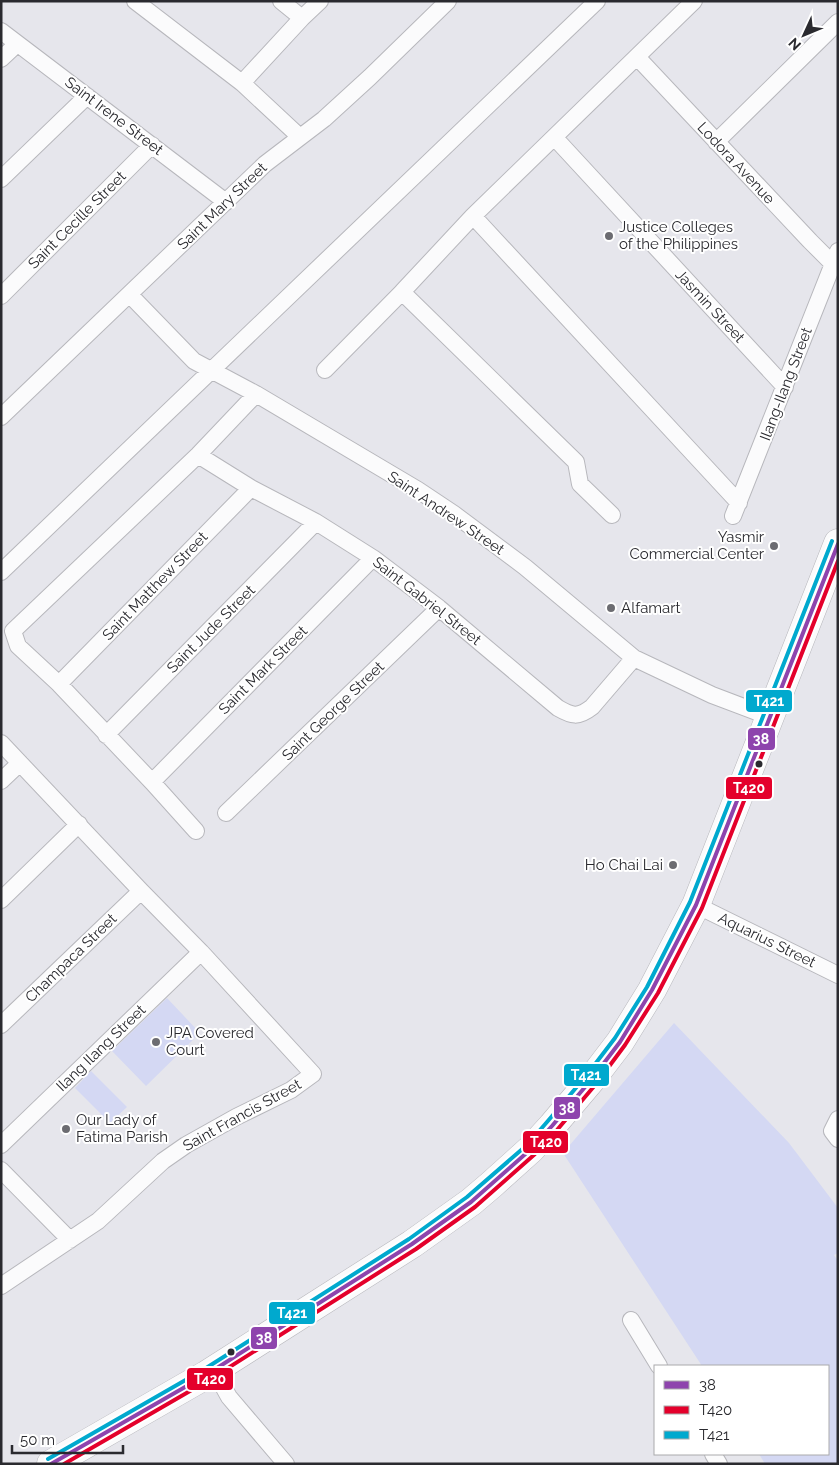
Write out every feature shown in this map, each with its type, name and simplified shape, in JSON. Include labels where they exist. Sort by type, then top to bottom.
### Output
[{"type":"highway","points":[[51,1464],[214,1370],[352,1283],[442,1223],[492,1185],[531,1149],[591,1080],[620,1042],[652,990],[696,905],[838,543]]},
{"type":"street","points":[[135,1],[242,83],[300,137]]},
{"type":"street","points":[[281,1],[302,18]]},
{"type":"street","points":[[242,83],[320,1]]},
{"type":"street","name":"Saint Mary Street","points":[[1,417],[265,164],[324,119],[357,90],[448,1]]},
{"type":"street","points":[[1,572],[597,1]]},
{"type":"street","points":[[325,370],[473,216],[694,1]]},
{"type":"street","points":[[716,142],[838,22]]},
{"type":"street","name":"Saint Irene Street","points":[[1,31],[226,202]]},
{"type":"street","points":[[1,59],[17,44]]},
{"type":"street","name":"Lodora Avenue","points":[[637,57],[716,142],[836,260]]},
{"type":"street","points":[[1,179],[87,96]]},
{"type":"street","name":"Jasmin Street","points":[[555,138],[785,387]]},
{"type":"street","name":"Saint Cecille Street","points":[[1,296],[152,145]]},
{"type":"street","name":"Ilang-Ilang Street","points":[[473,216],[736,509],[836,260]]},
{"type":"street","points":[[402,292],[576,462],[580,484],[612,515]]},
{"type":"street","name":"Saint Andrew Street","points":[[130,295],[194,360],[256,394],[418,490],[454,514],[532,573],[634,658],[712,695],[770,717]]},
{"type":"street","points":[[196,831],[59,684],[18,646],[13,631],[198,455],[256,394]]},
{"type":"street","name":"Saint Gabriel Street","points":[[198,455],[251,488],[316,522],[373,558],[439,608],[567,714],[577,716],[585,713],[634,658]]},
{"type":"street","name":"Saint Matthew Street","points":[[59,684],[251,488]]},
{"type":"street","name":"Saint Jude Street","points":[[106,735],[316,522]]},
{"type":"street","name":"Saint Mark Street","points":[[152,782],[373,558]]},
{"type":"street","name":"Saint George Street","points":[[226,813],[439,608]]},
{"type":"street","name":"Saint Francis Street","points":[[1,743],[140,892],[201,952],[313,1074],[291,1090],[236,1117],[186,1145],[163,1161],[98,1221],[1,1286]]},
{"type":"street","points":[[1,781],[20,763]]},
{"type":"street","points":[[1,900],[78,824]]},
{"type":"street","name":"Champaca Street","points":[[1,1025],[140,892]]},
{"type":"street","name":"Aquarius Street","points":[[696,905],[838,975]]},
{"type":"street","name":"Ilang Ilang Street","points":[[1,1145],[201,952]]},
{"type":"street","points":[[838,1119],[832,1131],[838,1139]]},
{"type":"street","points":[[1,1170],[70,1240]]},
{"type":"street","points":[[630,1320],[658,1365]]},
{"type":"street","points":[[214,1370],[229,1397],[286,1464]]},
{"type":"shaded area","name":"JPA Covered Court","points":[[167,998],[200,1033],[146,1086],[112,1051]]},
{"type":"shaded area","points":[[674,1023],[789,1143],[838,1208],[838,1253],[834,1255],[838,1261],[838,1464],[765,1464],[760,1455],[829,1455],[829,1365],[701,1365],[563,1153]]},
{"type":"shaded area","points":[[91,1071],[127,1107],[110,1123],[75,1088]]},
{"type":"transit line","name":"T421","points":[[48,1459],[203,1370],[409,1239],[467,1197],[527,1145],[547,1122],[615,1038],[647,987],[690,902],[832,541]]},
{"type":"transit line","name":"38","points":[[51,1464],[206,1375],[412,1244],[471,1202],[531,1149],[552,1126],[620,1042],[652,990],[696,905],[838,544]]},
{"type":"transit line","name":"T420","points":[[64,1464],[209,1380],[416,1249],[475,1207],[535,1154],[557,1130],[596,1084],[625,1045],[658,993],[702,908],[838,561]]},
{"type":"place","name":"Justice Colleges of the Philippines","points":[[609,236]]},
{"type":"place","name":"Yasmir Commercial Center","points":[[774,546]]},
{"type":"place","name":"Alfamart","points":[[611,608]]},
{"type":"place","name":"Ho Chai Lai","points":[[673,865]]},
{"type":"place","name":"JPA Covered Court","points":[[156,1042]]},
{"type":"place","name":"Our Lady of Fatima Parish","points":[[66,1129]]}]
